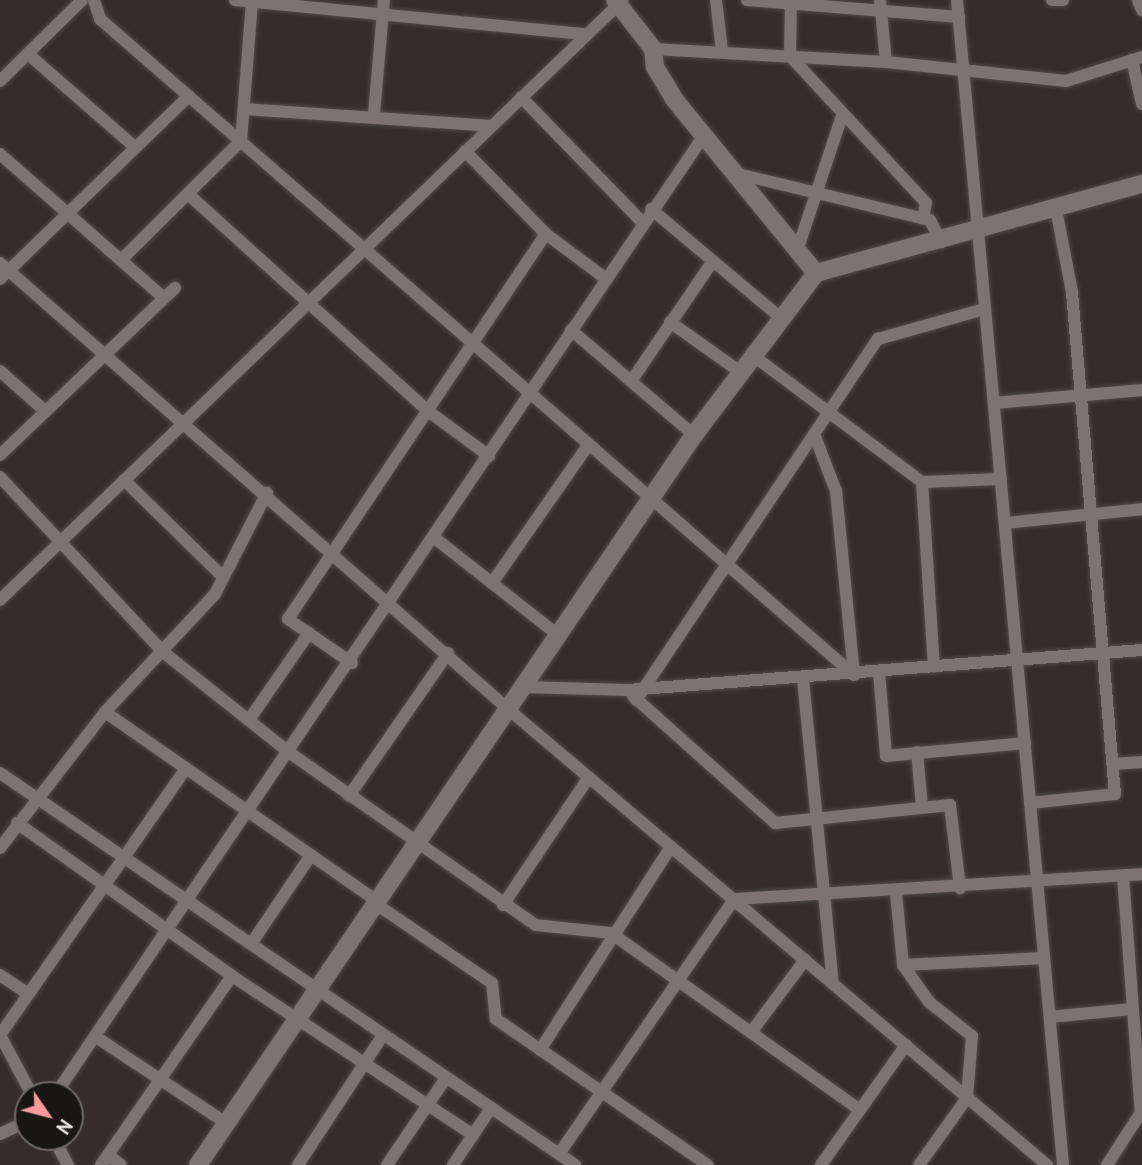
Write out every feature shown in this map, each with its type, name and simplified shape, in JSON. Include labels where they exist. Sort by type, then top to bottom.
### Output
[{"type":"street","points":[[0,81],[82,0]]},
{"type":"street","points":[[94,0],[100,19],[854,675]]},
{"type":"street","points":[[235,0],[582,34]]},
{"type":"street","points":[[374,114],[384,0]]},
{"type":"street","points":[[716,0],[722,51]]},
{"type":"street","points":[[747,0],[881,6],[959,17]]},
{"type":"street","points":[[957,0],[1063,1165]]},
{"type":"street","points":[[1052,0],[1063,0]]},
{"type":"street","points":[[1138,0],[1142,10]]},
{"type":"street","points":[[122,259],[241,141],[252,1]]},
{"type":"street","points":[[0,600],[619,1],[653,49],[662,82],[703,137],[738,173],[799,248],[816,274]]},
{"type":"street","points":[[791,2],[790,56],[842,116],[926,203],[923,219]]},
{"type":"street","points":[[881,6],[886,62]]},
{"type":"street","points":[[653,49],[722,51],[964,68],[1066,81],[1137,59],[1142,104]]},
{"type":"street","points":[[28,54],[135,148]]},
{"type":"street","points":[[188,96],[69,212],[3,271],[267,494],[508,709],[1047,1165]]},
{"type":"street","points":[[521,97],[642,222]]},
{"type":"street","points":[[244,109],[374,114],[491,126]]},
{"type":"street","points":[[799,248],[842,116]]},
{"type":"street","points":[[65,1081],[190,903],[393,604],[642,222],[703,137]]},
{"type":"street","points":[[465,151],[546,234],[605,278]]},
{"type":"street","points":[[0,154],[164,298]]},
{"type":"street","points":[[738,173],[923,219],[937,225],[941,242]]},
{"type":"street","points":[[198,1165],[694,435],[751,354],[816,274],[978,232],[1142,184]]},
{"type":"street","points":[[188,194],[428,411],[489,456]]},
{"type":"street","points":[[651,209],[781,318]]},
{"type":"street","points":[[1030,803],[1115,794],[1088,515],[1072,292],[1056,209]]},
{"type":"street","points":[[352,663],[288,619],[546,234]]},
{"type":"street","points":[[632,380],[713,261]]},
{"type":"street","points":[[0,455],[175,288]]},
{"type":"street","points":[[632,695],[648,683],[878,339],[985,309]]},
{"type":"street","points":[[670,322],[739,371]]},
{"type":"street","points":[[571,330],[694,435]]},
{"type":"street","points":[[751,354],[922,482],[1001,479]]},
{"type":"street","points":[[0,373],[45,411]]},
{"type":"street","points":[[994,403],[1142,393]]},
{"type":"street","points":[[814,434],[836,491],[854,675]]},
{"type":"street","points":[[492,583],[589,444]]},
{"type":"street","points":[[0,477],[163,652],[290,753],[503,905],[536,925],[611,933],[860,1110]]},
{"type":"street","points":[[124,480],[223,577]]},
{"type":"street","points":[[922,482],[934,667]]},
{"type":"street","points":[[0,848],[36,797],[105,712],[163,652],[223,577],[267,494]]},
{"type":"street","points":[[1005,523],[1142,509]]},
{"type":"street","points":[[436,539],[558,635]]},
{"type":"street","points":[[249,720],[309,634]]},
{"type":"street","points":[[648,683],[803,679],[1142,650]]},
{"type":"street","points":[[349,796],[448,653]]},
{"type":"street","points":[[879,671],[886,756],[1025,743]]},
{"type":"street","points":[[803,679],[822,898],[833,984]]},
{"type":"street","points":[[523,687],[632,695],[775,823],[950,805],[960,888]]},
{"type":"street","points":[[105,712],[492,983],[496,1019],[708,1165]]},
{"type":"street","points":[[917,752],[922,807]]},
{"type":"street","points":[[1113,764],[1142,762]]},
{"type":"street","points":[[25,1081],[0,1035],[186,768]]},
{"type":"street","points":[[0,773],[575,1165]]},
{"type":"street","points":[[503,905],[589,777]]},
{"type":"street","points":[[17,823],[232,976],[473,1135]]},
{"type":"street","points":[[540,1050],[611,933],[671,847]]},
{"type":"street","points":[[251,944],[311,855]]},
{"type":"street","points":[[734,899],[822,898],[1142,874]]},
{"type":"street","points":[[1110,1164],[1142,1112],[1132,1009],[1124,876]]},
{"type":"street","points":[[896,893],[903,965],[929,1002],[972,1036],[967,1098],[919,1165]]},
{"type":"street","points":[[559,1154],[734,899]]},
{"type":"street","points":[[903,965],[1044,958]]},
{"type":"street","points":[[752,1031],[805,960]]},
{"type":"street","points":[[0,975],[28,994]]},
{"type":"street","points":[[121,1165],[104,1160],[232,976]]},
{"type":"street","points":[[1050,1017],[1132,1009]]},
{"type":"street","points":[[298,1165],[383,1035]]},
{"type":"street","points":[[96,1037],[226,1123]]},
{"type":"street","points":[[821,1165],[906,1045]]},
{"type":"street","points":[[387,1165],[446,1078]]},
{"type":"street","points":[[453,1165],[491,1108]]}]
